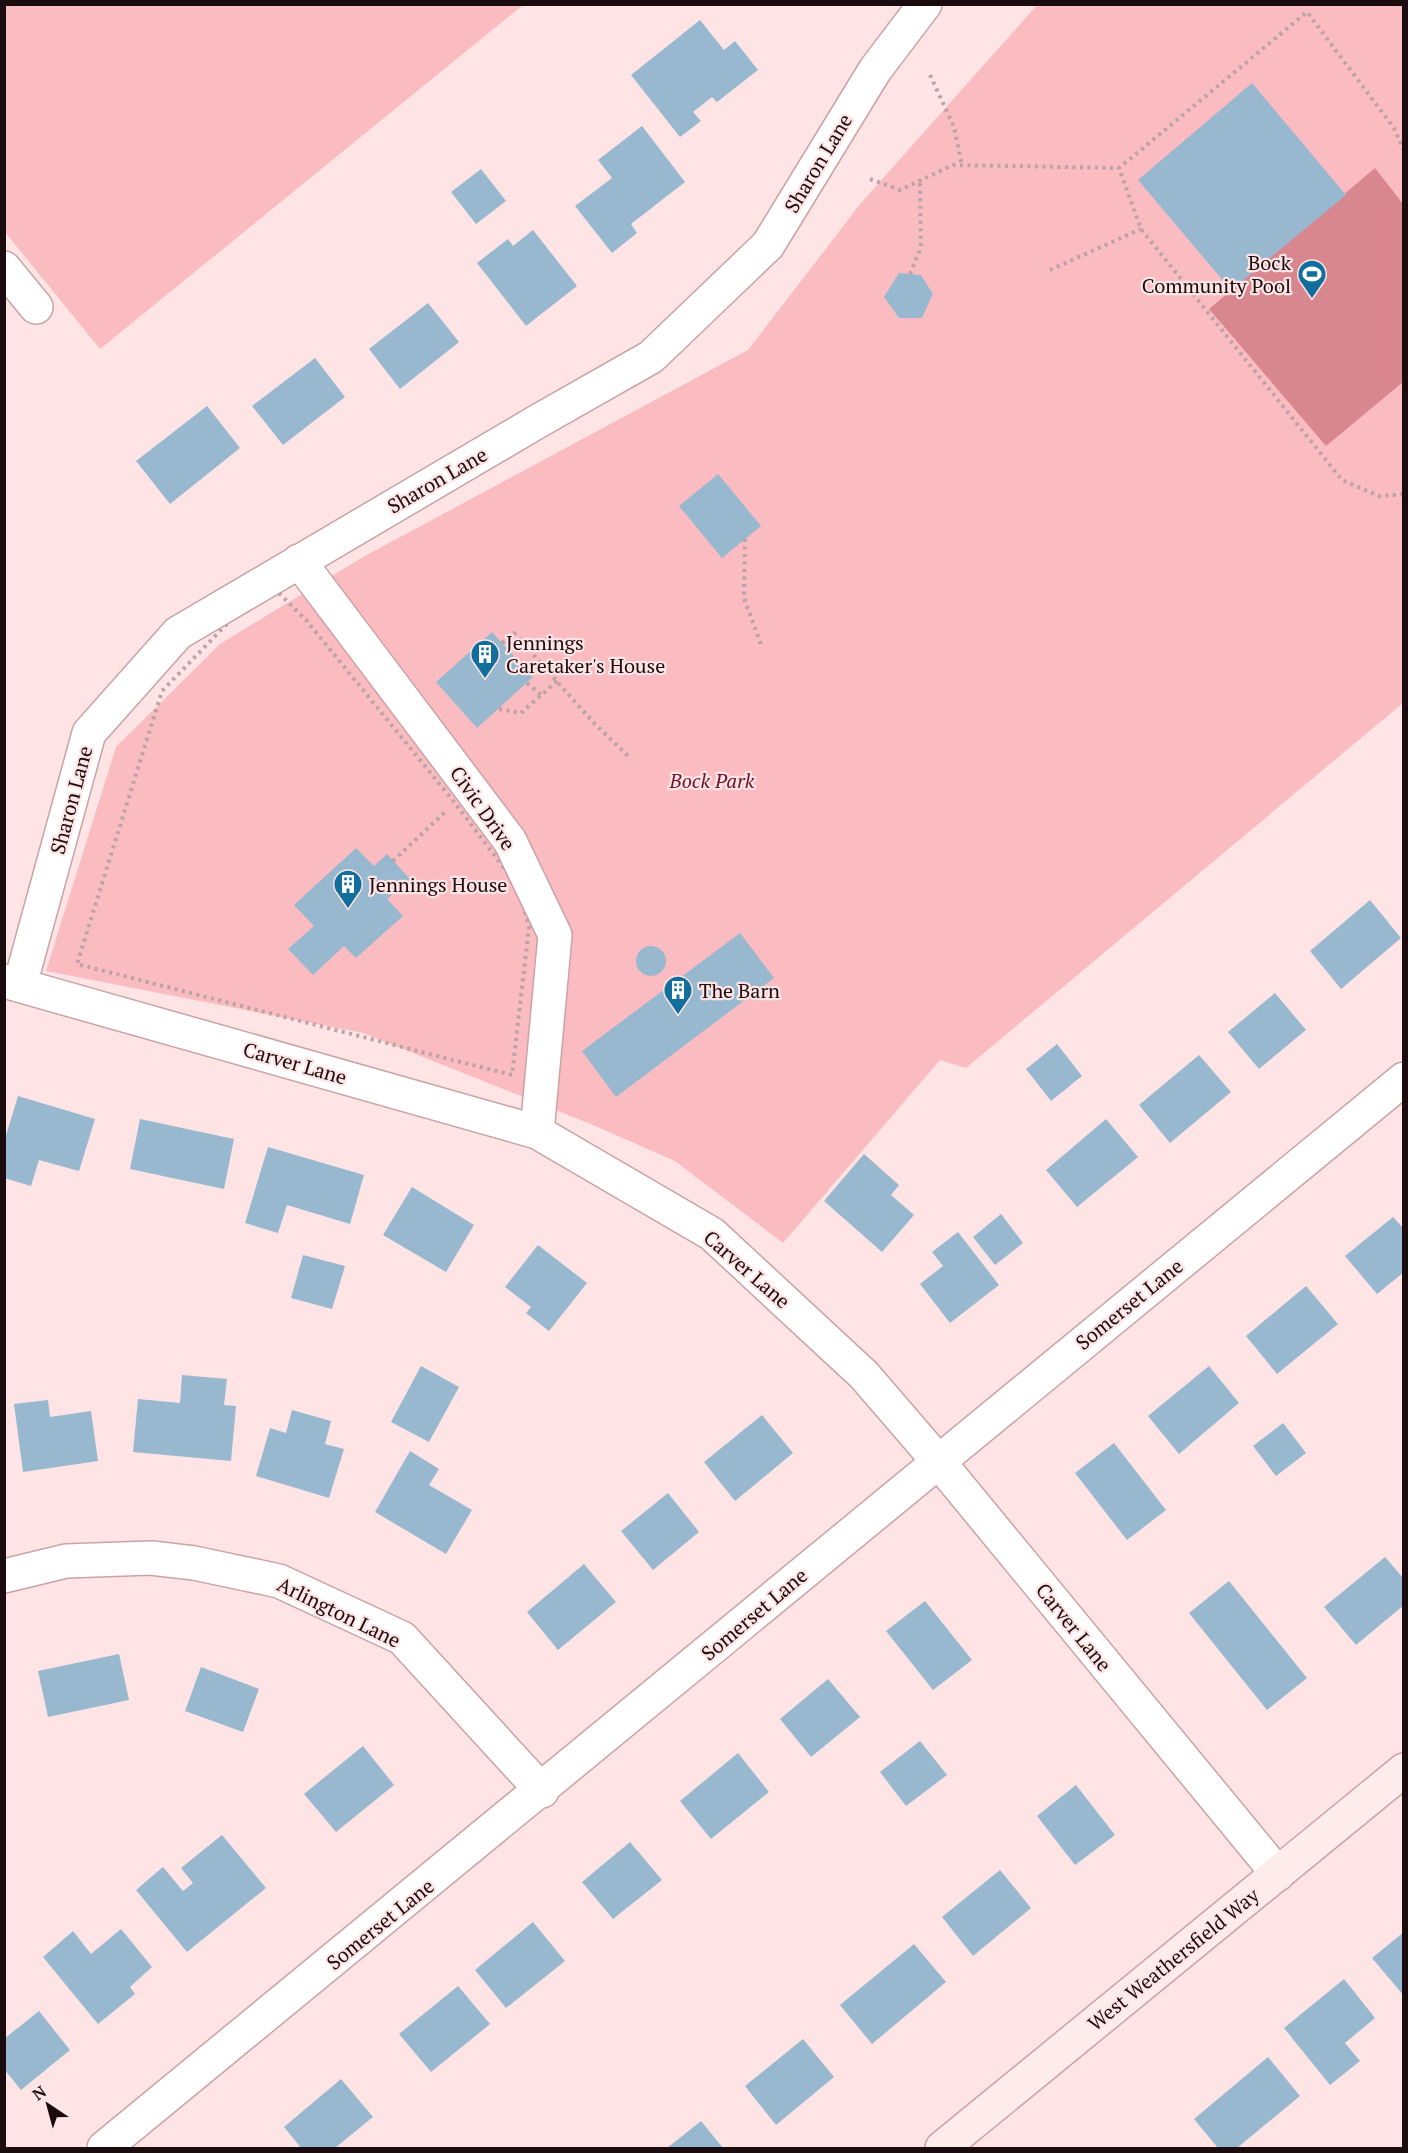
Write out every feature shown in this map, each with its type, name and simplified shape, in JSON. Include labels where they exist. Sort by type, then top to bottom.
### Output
[{"type":"street","name":"Sharon Lane","points":[[12,983],[89,733],[178,633],[651,357],[768,245],[875,70],[925,4]]},
{"type":"street","points":[[4,268],[36,307]]},
{"type":"street","name":"Civic Drive","points":[[299,561],[510,841],[555,935],[537,1132]]},
{"type":"street","name":"Carver Lane","points":[[12,983],[537,1132],[712,1234],[864,1375],[938,1461],[1278,1874]]},
{"type":"street","name":"Somerset Lane","points":[[104,2148],[542,1791],[938,1461],[1404,1079]]},
{"type":"street","name":"Arlington Lane","points":[[4,1576],[66,1561],[151,1558],[194,1563],[279,1581],[402,1638],[542,1791]]},
{"type":"street","name":"West Weathersfield Way","points":[[942,2148],[1404,1770]]},
{"type":"path","points":[[870,179],[900,190],[953,165],[1119,168],[1307,12],[1394,128],[1404,151]]},
{"type":"path","points":[[930,75],[954,127],[962,166]]},
{"type":"path","points":[[1119,168],[1141,229],[1341,480],[1379,496],[1404,494]]},
{"type":"path","points":[[910,274],[921,247],[920,181]]},
{"type":"path","points":[[1050,270],[1141,229]]},
{"type":"path","points":[[745,538],[744,598],[762,647]]},
{"type":"path","points":[[251,599],[162,691],[77,964],[512,1075],[529,927],[519,888],[455,803],[393,861]]},
{"type":"path","points":[[502,643],[514,633],[593,722],[631,759]]},
{"type":"path","points":[[498,709],[521,713],[557,681]]},
{"type":"path","points":[[527,683],[541,696]]},
{"type":"green space","points":[[4,5],[523,5],[100,349],[5,232]]},
{"type":"green space","name":"Bock Park","points":[[1037,5],[1403,5],[1403,703],[966,1068],[940,1060],[783,1243],[675,1161],[593,1125],[363,1033],[46,971],[116,747],[220,644],[363,557],[748,350],[861,203]]},
{"type":"shaded area","name":"Bock Community Pool","points":[[1375,168],[1403,204],[1403,382],[1326,446],[1209,309]]},
{"type":"building","points":[[700,20],[724,50],[735,41],[758,70],[717,102],[712,97],[693,112],[701,121],[680,137],[631,75]]},
{"type":"building","points":[[1252,83],[1346,195],[1231,290],[1138,180]]},
{"type":"building","points":[[642,126],[685,182],[631,224],[637,233],[612,253],[575,206],[612,178],[598,160]]},
{"type":"building","points":[[481,169],[506,201],[476,224],[451,192]]},
{"type":"building","points":[[533,230],[577,286],[526,326],[477,263],[508,239],[513,246]]},
{"type":"building","points":[[899,273],[921,275],[933,294],[922,318],[899,318],[884,297]]},
{"type":"building","points":[[428,303],[459,342],[400,389],[369,349]]},
{"type":"building","points":[[315,358],[345,397],[283,445],[252,406]]},
{"type":"building","points":[[207,406],[240,448],[170,504],[136,461]]},
{"type":"building","points":[[718,474],[761,526],[722,558],[679,506]]},
{"type":"building","name":"Jennings Caretaker's House","points":[[492,632],[533,677],[477,728],[436,682]]},
{"type":"building","name":"Jennings House","points":[[356,848],[374,866],[387,854],[410,879],[387,899],[403,916],[356,958],[344,946],[313,975],[288,949],[314,926],[294,905]]},
{"type":"building","points":[[1370,900],[1401,938],[1341,989],[1310,951]]},
{"type":"building","name":"The Barn","points":[[740,933],[774,978],[616,1097],[582,1051]]},
{"type":"building","points":[[651,946],[662,950],[666,961],[662,972],[651,976],[640,972],[636,961],[640,950]]},
{"type":"building","points":[[1275,993],[1306,1030],[1259,1069],[1228,1032]]},
{"type":"building","points":[[1057,1044],[1082,1076],[1051,1101],[1026,1069]]},
{"type":"building","points":[[1199,1055],[1231,1092],[1170,1143],[1139,1105]]},
{"type":"building","points":[[18,1096],[95,1119],[79,1171],[39,1160],[31,1186],[4,1178],[4,1142]]},
{"type":"building","points":[[140,1119],[234,1139],[224,1189],[130,1169]]},
{"type":"building","points":[[1106,1119],[1138,1157],[1077,1207],[1046,1170]]},
{"type":"building","points":[[268,1147],[364,1175],[350,1224],[287,1205],[278,1233],[245,1223]]},
{"type":"building","points":[[864,1154],[899,1185],[891,1195],[914,1215],[882,1252],[824,1201]]},
{"type":"building","points":[[412,1187],[474,1225],[446,1272],[383,1235]]},
{"type":"building","points":[[1001,1214],[1023,1243],[995,1265],[973,1237]]},
{"type":"building","points":[[1393,1217],[1404,1229],[1404,1272],[1377,1294],[1345,1256]]},
{"type":"building","points":[[958,1232],[999,1285],[950,1323],[920,1284],[943,1266],[932,1252]]},
{"type":"building","points":[[538,1245],[587,1283],[549,1331],[526,1313],[531,1307],[505,1287]]},
{"type":"building","points":[[303,1255],[345,1266],[332,1309],[291,1298]]},
{"type":"building","points":[[1306,1286],[1338,1324],[1277,1374],[1246,1336]]},
{"type":"building","points":[[421,1366],[459,1387],[429,1442],[391,1422]]},
{"type":"building","points":[[1209,1366],[1239,1403],[1179,1454],[1148,1416]]},
{"type":"building","points":[[182,1375],[227,1379],[224,1405],[236,1406],[231,1461],[133,1452],[138,1399],[180,1403]]},
{"type":"building","points":[[48,1400],[50,1417],[91,1411],[98,1461],[23,1472],[14,1404]]},
{"type":"building","points":[[292,1410],[331,1421],[325,1444],[344,1449],[329,1498],[256,1476],[270,1428],[286,1433]]},
{"type":"building","points":[[762,1415],[793,1453],[735,1501],[704,1462]]},
{"type":"building","points":[[1283,1423],[1306,1453],[1276,1476],[1253,1446]]},
{"type":"building","points":[[1114,1443],[1166,1510],[1127,1540],[1075,1473]]},
{"type":"building","points":[[410,1451],[439,1469],[429,1485],[472,1510],[446,1554],[375,1512]]},
{"type":"building","points":[[668,1493],[699,1532],[653,1570],[621,1531]]},
{"type":"building","points":[[1385,1557],[1404,1579],[1404,1605],[1356,1645],[1324,1607]]},
{"type":"building","points":[[584,1564],[616,1602],[558,1650],[527,1612]]},
{"type":"building","points":[[1229,1581],[1307,1678],[1267,1710],[1189,1613]]},
{"type":"building","points":[[925,1601],[972,1660],[933,1690],[886,1631]]},
{"type":"building","points":[[119,1654],[129,1700],[48,1717],[38,1671]]},
{"type":"building","points":[[201,1667],[259,1689],[243,1732],[185,1711]]},
{"type":"building","points":[[828,1679],[860,1717],[811,1757],[780,1719]]},
{"type":"building","points":[[920,1741],[947,1775],[906,1806],[880,1772]]},
{"type":"building","points":[[363,1746],[394,1785],[336,1832],[304,1794]]},
{"type":"building","points":[[738,1753],[769,1792],[711,1839],[680,1801]]},
{"type":"building","points":[[1076,1785],[1115,1835],[1075,1865],[1037,1816]]},
{"type":"building","points":[[222,1835],[266,1888],[187,1952],[136,1890],[163,1867],[183,1891],[193,1883],[181,1868]]},
{"type":"building","points":[[630,1842],[662,1880],[613,1919],[582,1882]]},
{"type":"building","points":[[1000,1870],[1031,1908],[973,1956],[942,1917]]},
{"type":"building","points":[[533,1922],[565,1961],[506,2008],[475,1970]]},
{"type":"building","points":[[121,1929],[152,1967],[130,1987],[135,1994],[98,2024],[43,1957],[73,1931],[91,1954]]},
{"type":"building","points":[[1404,1932],[1404,1996],[1372,1958]]},
{"type":"building","points":[[914,1944],[946,1982],[872,2044],[840,2005]]},
{"type":"building","points":[[1344,1979],[1375,2018],[1345,2043],[1360,2061],[1330,2085],[1284,2028]]},
{"type":"building","points":[[458,1986],[490,2024],[431,2072],[399,2034]]},
{"type":"building","points":[[39,2011],[70,2050],[21,2090],[4,2069],[4,2039]]},
{"type":"building","points":[[803,2039],[834,2077],[776,2125],[745,2086]]},
{"type":"building","points":[[1268,2057],[1300,2096],[1237,2148],[1218,2148],[1194,2119]]},
{"type":"building","points":[[341,2079],[373,2117],[335,2148],[301,2148],[284,2127]]},
{"type":"building","points":[[701,2121],[723,2148],[667,2148]]},
{"type":"place","name":"Bock Community Pool","points":[[1312,300]]},
{"type":"place","name":"Jennings Caretaker's House","points":[[485,680]]},
{"type":"place","name":"Jennings House","points":[[348,910]]},
{"type":"place","name":"The Barn","points":[[678,1016]]}]
